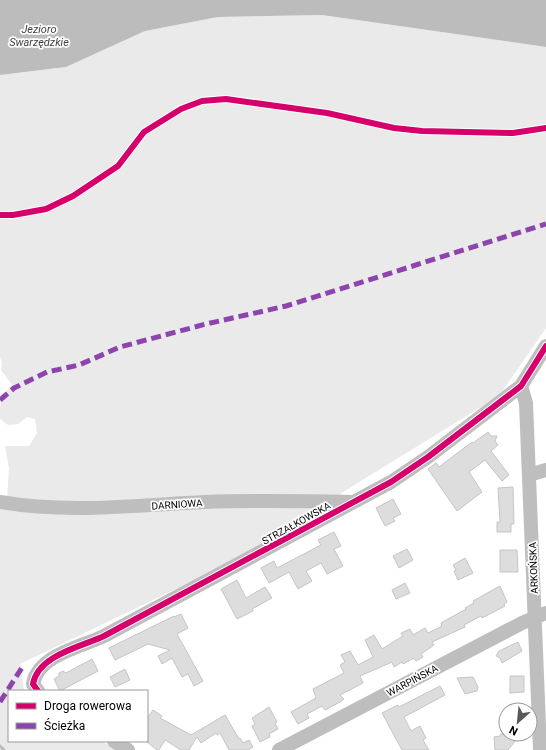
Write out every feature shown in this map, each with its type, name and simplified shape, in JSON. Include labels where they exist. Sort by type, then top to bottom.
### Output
[{"type":"street","name":"STRZAŁKOWSKA","points":[[35,688],[39,669],[59,655],[104,636],[391,482],[428,457],[521,386],[546,346]]},
{"type":"street","name":"ARKOŃSKA","points":[[521,386],[526,403],[529,475],[541,615],[540,750]]},
{"type":"street","points":[[529,475],[546,470]]},
{"type":"street","name":"DARNIOWA","points":[[0,502],[23,506],[71,509],[131,508],[204,502],[354,502]]},
{"type":"street","name":"WARPIŃSKA","points":[[279,750],[541,615]]},
{"type":"street","points":[[116,742],[128,750]]},
{"type":"shaded area","points":[[322,15],[546,47],[546,328],[499,396],[343,492],[282,538],[20,664],[24,690],[8,690],[8,742],[103,742],[117,750],[0,750],[0,497],[7,499],[9,468],[5,446],[29,446],[37,433],[35,419],[27,417],[18,424],[8,425],[0,419],[0,408],[3,397],[12,385],[1,370],[2,363],[0,357],[0,75],[66,67],[145,31],[218,17]]},
{"type":"water","name":"Jezioro Swarzędzkie","points":[[0,0],[546,0],[546,47],[322,15],[218,17],[145,31],[66,67],[0,75]]},
{"type":"building","points":[[488,432],[491,436],[497,436],[495,441],[498,445],[491,451],[509,475],[502,481],[485,460],[469,472],[482,492],[457,511],[428,469],[436,463],[439,467]]},
{"type":"building","points":[[513,487],[514,524],[511,524],[511,532],[497,532],[497,522],[500,522],[498,488]]},
{"type":"building","points":[[393,499],[401,514],[393,518],[395,521],[385,526],[376,508]]},
{"type":"building","points":[[334,532],[341,546],[334,549],[343,566],[327,574],[321,563],[306,571],[312,581],[298,589],[289,572],[269,583],[261,568],[274,561],[277,568],[321,545],[318,540]]},
{"type":"building","points":[[407,549],[413,560],[399,568],[393,556]]},
{"type":"building","points":[[500,550],[517,550],[518,572],[500,572]]},
{"type":"building","points":[[465,558],[473,573],[458,580],[454,571],[456,570],[453,565]]},
{"type":"building","points":[[237,580],[246,598],[265,587],[272,598],[252,609],[253,611],[237,619],[221,589]]},
{"type":"building","points":[[405,583],[410,593],[396,599],[392,590]]},
{"type":"building","points":[[500,586],[507,602],[504,604],[505,606],[482,618],[481,616],[464,625],[465,627],[432,642],[434,645],[421,654],[423,657],[416,661],[414,658],[403,664],[402,662],[394,667],[392,662],[360,676],[363,683],[340,695],[344,699],[325,710],[322,706],[307,714],[309,718],[298,724],[291,712],[316,698],[313,689],[344,673],[340,665],[345,662],[341,655],[350,651],[358,665],[373,657],[365,640],[374,635],[382,649],[403,636],[401,633],[410,629],[413,635],[425,628],[428,633],[442,626],[441,623],[466,609],[465,608],[474,603],[473,601]]},
{"type":"building","points":[[181,614],[188,628],[177,634],[203,681],[194,686],[188,674],[182,677],[172,658],[162,664],[158,656],[170,650],[148,644],[115,660],[109,648]]},
{"type":"building","points":[[518,642],[522,651],[502,663],[500,658],[496,656],[499,651]]},
{"type":"building","points":[[92,659],[98,671],[60,690],[54,679],[63,671],[66,673]]},
{"type":"building","points":[[125,669],[130,680],[115,687],[110,677]]},
{"type":"building","points":[[510,676],[524,676],[524,692],[510,693]]},
{"type":"building","points":[[473,677],[478,687],[477,691],[465,694],[457,678]]},
{"type":"building","points":[[440,686],[445,695],[404,717],[411,731],[420,726],[426,738],[423,740],[429,750],[402,750],[382,713],[398,705],[399,707]]},
{"type":"building","points":[[269,707],[277,722],[275,723],[278,729],[269,734],[270,737],[260,742],[252,726],[255,724],[252,718]]},
{"type":"building","points":[[153,710],[162,716],[160,718],[191,735],[225,715],[239,739],[240,738],[243,743],[249,740],[253,747],[248,750],[229,750],[220,733],[217,735],[216,733],[201,743],[197,737],[189,750],[181,750],[165,740],[159,750],[157,750],[147,742],[148,718]]},
{"type":"building","points":[[498,736],[498,742],[514,742],[508,750],[495,750],[494,737]]},
{"type":"waterway","points":[[0,746],[4,750]]},
{"type":"marked path","points":[[0,400],[14,388],[47,372],[79,365],[120,347],[206,324],[286,306],[546,224]]},
{"type":"marked path","points":[[0,702],[23,666]]},
{"type":"cycle path","points":[[0,215],[13,215],[46,209],[73,196],[118,166],[144,132],[181,109],[202,101],[226,99],[327,113],[394,128],[422,131],[513,133],[546,128]]},
{"type":"cycle path","points":[[37,690],[33,684],[37,674],[43,666],[62,653],[104,636],[391,482],[428,457],[521,386],[546,346]]}]
